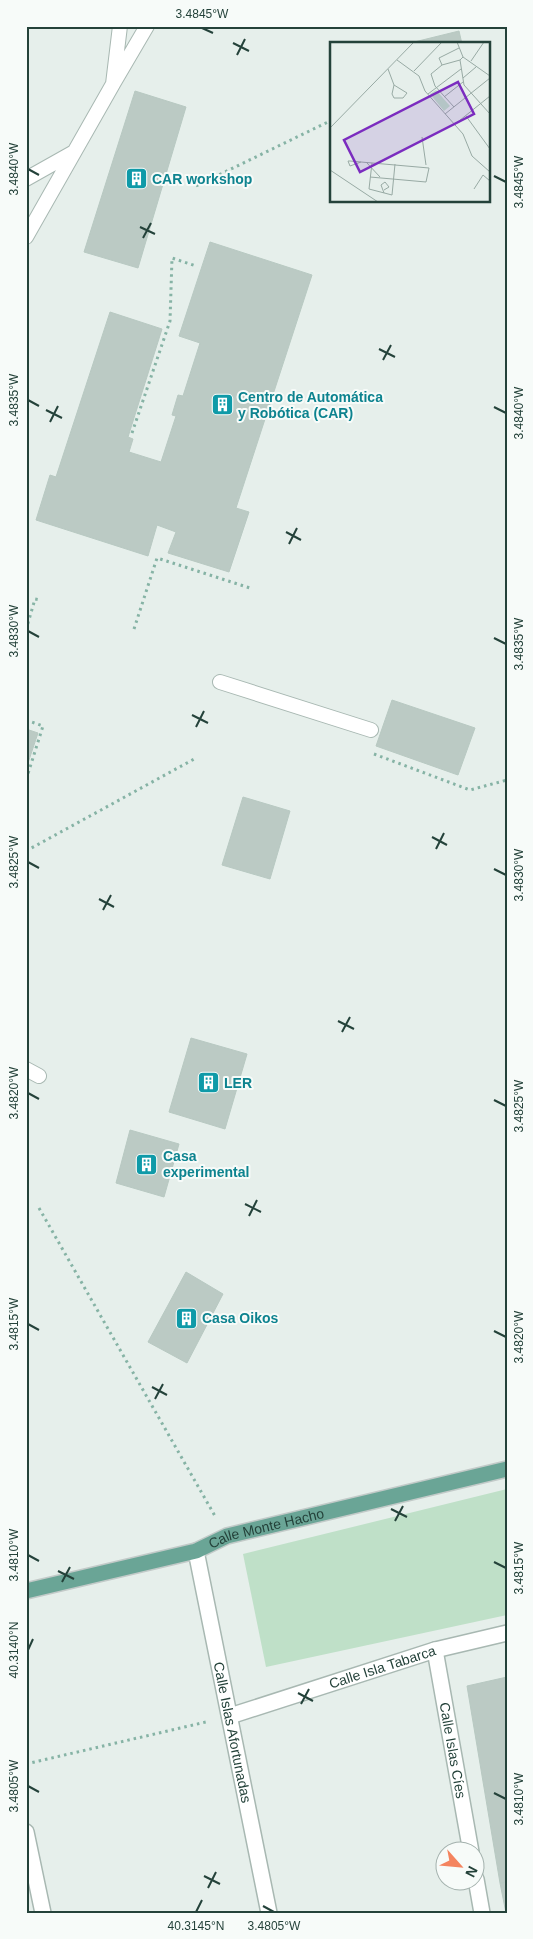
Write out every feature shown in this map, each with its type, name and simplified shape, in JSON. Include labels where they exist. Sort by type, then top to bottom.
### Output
[{"type":"main road","name":"Calle Monte Hacho","points":[[26,1591],[196,1551],[226,1536],[507,1469]]},
{"type":"street","name":"Calle Islas Afortunadas","points":[[196,1551],[269,1913]]},
{"type":"street","name":"Calle Isla Tabarca","points":[[230,1716],[435,1650],[507,1633]]},
{"type":"street","name":"Calle Islas Cíes","points":[[435,1650],[469,1842]]},
{"type":"street","points":[[26,1832],[43,1913]]},
{"type":"street","points":[[478,1892],[482,1913]]},
{"type":"lane","points":[[114,84],[120,26]]},
{"type":"lane","points":[[28,231],[147,26]]},
{"type":"lane","points":[[26,179],[75,152]]},
{"type":"lane","points":[[220,682],[371,730]]},
{"type":"lane","points":[[26,1069],[39,1076]]},
{"type":"path","points":[[196,186],[330,121]]},
{"type":"path","points":[[132,433],[170,321],[172,258],[196,266]]},
{"type":"path","points":[[134,629],[157,558],[250,588]]},
{"type":"path","points":[[26,630],[35,599],[41,600]]},
{"type":"path","points":[[26,720],[43,726],[26,780]]},
{"type":"path","points":[[371,730],[368,752],[470,790],[507,780]]},
{"type":"path","points":[[26,852],[196,758]]},
{"type":"path","points":[[39,1208],[226,1536]]},
{"type":"path","points":[[26,1764],[230,1716]]},
{"type":"green space","points":[[507,1489],[507,1615],[266,1667],[243,1554]]},
{"type":"building","points":[[459,31],[462,42],[414,42]]},
{"type":"building","name":"CAR workshop","points":[[135,91],[186,107],[138,268],[84,252]]},
{"type":"building","name":"Centro de Automática y Robótica (CAR)","points":[[210,242],[312,275],[236,508],[249,512],[229,572],[168,553],[176,532],[157,525],[148,556],[36,520],[50,475],[56,477],[110,312],[162,329],[128,437],[133,439],[129,452],[161,462],[176,416],[172,415],[178,395],[183,396],[200,343],[179,336]]},
{"type":"building","points":[[392,700],[475,728],[458,775],[376,746]]},
{"type":"building","points":[[26,729],[38,733],[26,769]]},
{"type":"building","points":[[243,797],[290,811],[270,879],[222,865]]},
{"type":"building","name":"LER","points":[[191,1038],[247,1054],[225,1129],[169,1112]]},
{"type":"building","name":"Casa experimental","points":[[130,1130],[179,1144],[164,1197],[116,1183]]},
{"type":"building","name":"Casa Oikos","points":[[186,1272],[223,1294],[187,1363],[148,1342]]},
{"type":"building","points":[[507,1677],[507,1882],[500,1883],[467,1686]]},
{"type":"building","points":[[507,1882],[507,1913],[506,1913],[500,1883]]},
{"type":"place","name":"CAR workshop","points":[[136,179]]},
{"type":"place","name":"Centro de Automática y Robótica (CAR)","points":[[222,405]]},
{"type":"place","name":"LER","points":[[208,1083]]},
{"type":"place","name":"Casa experimental","points":[[147,1164]]},
{"type":"place","name":"Casa Oikos","points":[[186,1318]]}]
